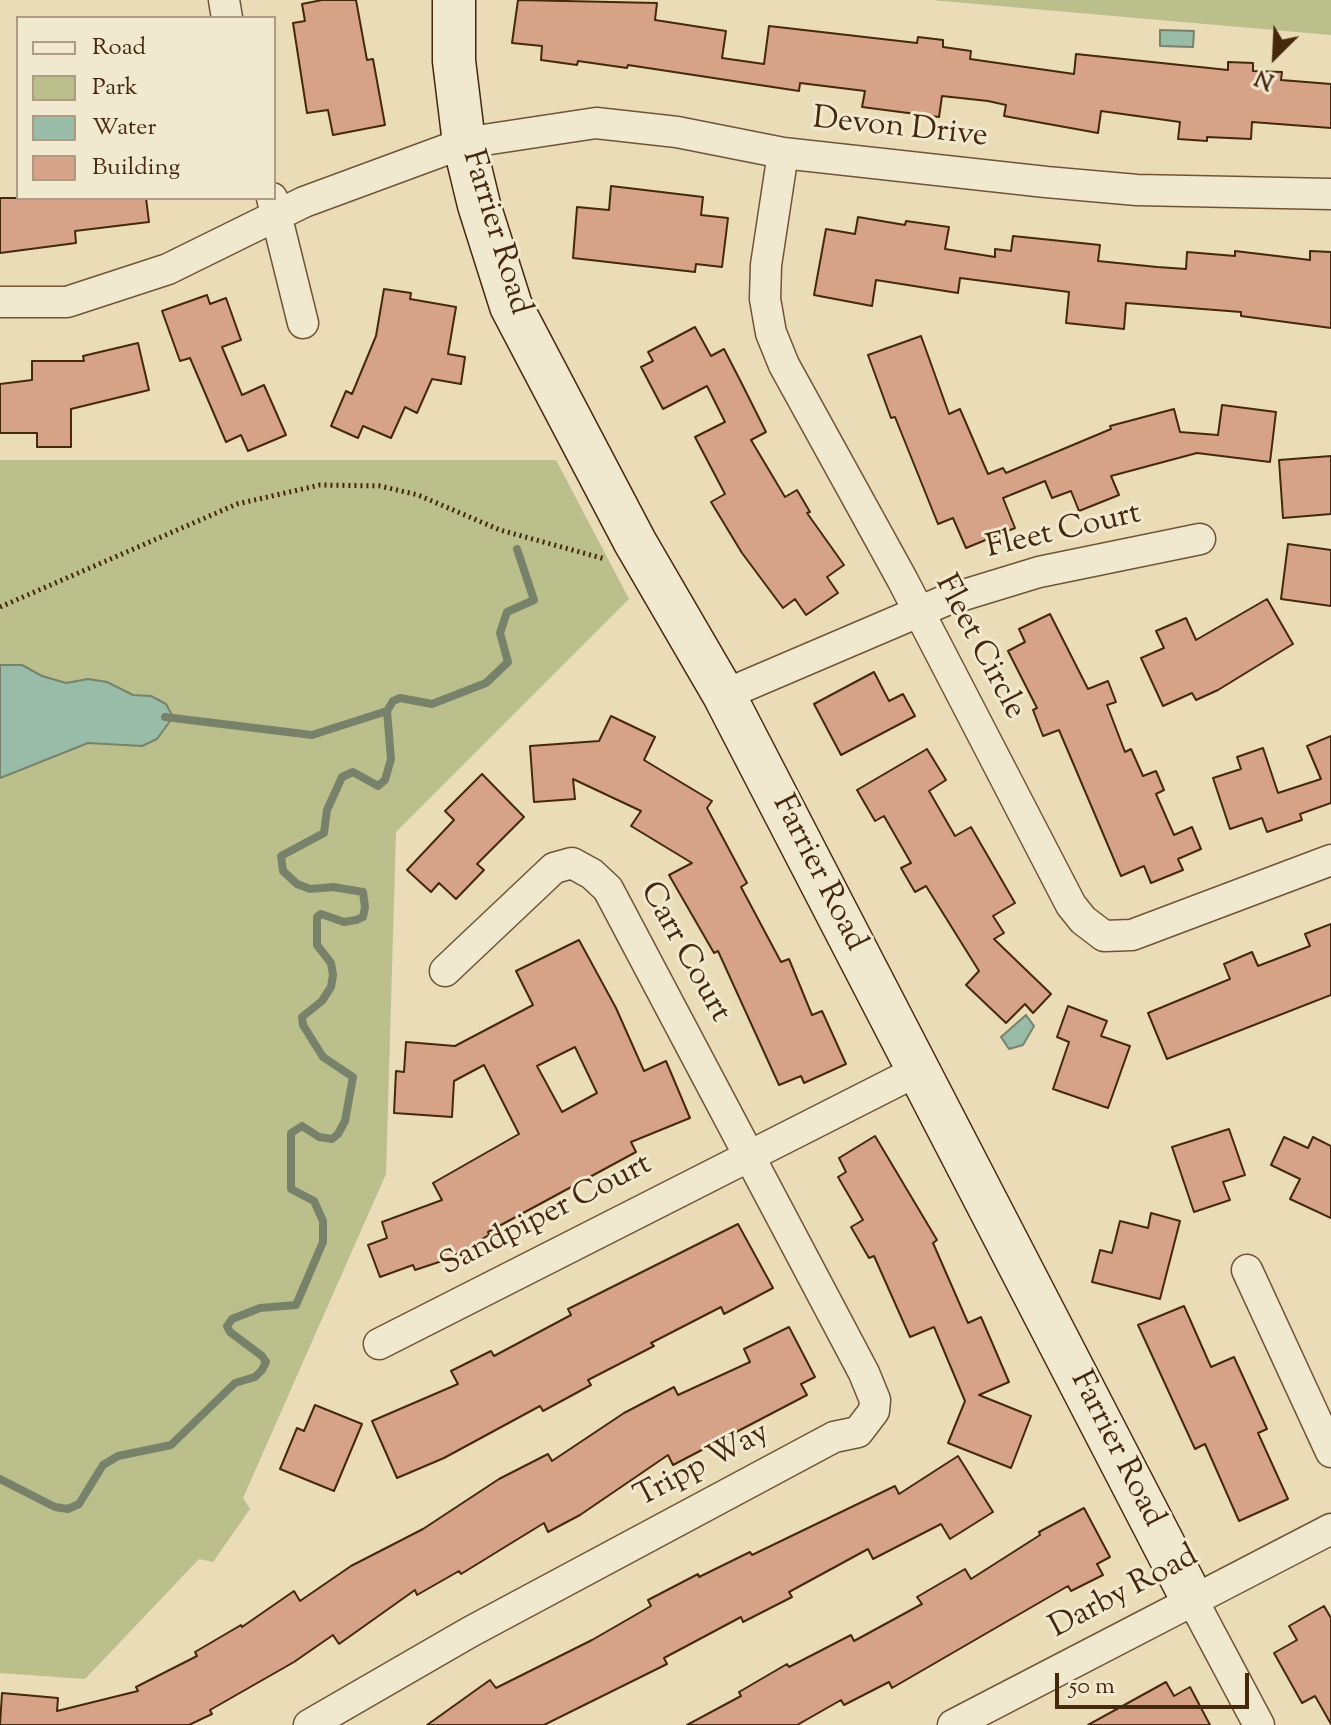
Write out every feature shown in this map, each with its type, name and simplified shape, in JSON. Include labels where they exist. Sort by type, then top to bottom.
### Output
[{"type":"street","name":"Farrier Road","points":[[454,0],[454,61],[464,143],[479,205],[511,306],[635,542],[724,695],[1259,1725]]},
{"type":"street","name":"Devon Drive","points":[[0,302],[67,302],[168,269],[274,206],[464,143],[596,123],[677,132],[783,153],[1137,190],[1331,194]]},
{"type":"street","name":"Fleet Circle","points":[[783,153],[766,265],[765,299],[771,333],[784,365],[917,610],[1071,905],[1083,920],[1104,936],[1132,935],[1331,860]]},
{"type":"street","points":[[274,206],[303,323]]},
{"type":"street","name":"Fleet Court","points":[[724,695],[917,610],[1039,572],[1200,539]]},
{"type":"street","name":"Carr Court","points":[[445,971],[554,868],[572,863],[592,874],[608,889],[646,955],[748,1154]]},
{"type":"street","name":"Sandpiper Court","points":[[379,1344],[748,1154],[919,1070]]},
{"type":"street","name":"Tripp Way","points":[[309,1725],[470,1632],[834,1437],[858,1432],[867,1423],[874,1411],[871,1386],[748,1154]]},
{"type":"street","points":[[1247,1270],[1331,1452]]},
{"type":"street","name":"Darby Road","points":[[953,1725],[1331,1529]]},
{"type":"path","points":[[0,607],[237,504],[320,485],[380,486],[418,495],[500,530],[618,562]]},
{"type":"green space","points":[[931,0],[1331,0],[1331,35]]},
{"type":"green space","points":[[0,460],[556,460],[629,599],[396,832],[386,1174],[243,1498],[250,1509],[213,1562],[199,1559],[85,1679],[0,1673]]},
{"type":"water","points":[[1160,30],[1194,31],[1193,47],[1160,46]]},
{"type":"water","points":[[0,665],[22,665],[42,676],[66,683],[88,679],[107,682],[133,695],[151,696],[166,704],[173,717],[157,739],[142,746],[88,743],[0,778]]},
{"type":"water","points":[[1026,1015],[1034,1026],[1023,1045],[1009,1049],[1001,1037]]},
{"type":"building","points":[[322,0],[356,0],[367,60],[373,59],[385,125],[333,135],[328,110],[307,113],[293,23],[305,21],[302,4]]},
{"type":"building","points":[[518,0],[657,3],[655,20],[726,31],[722,58],[764,64],[769,26],[917,43],[918,37],[943,40],[943,47],[971,51],[970,59],[1074,74],[1076,54],[1228,70],[1228,62],[1253,63],[1253,71],[1282,72],[1281,80],[1331,84],[1331,128],[1252,122],[1251,139],[1178,139],[1180,122],[1101,111],[1098,133],[1004,116],[1006,105],[988,101],[942,96],[939,117],[862,107],[865,91],[800,83],[799,91],[628,65],[627,68],[578,61],[577,65],[541,60],[542,46],[512,43]]},
{"type":"building","points":[[611,186],[703,197],[701,215],[728,218],[722,267],[696,264],[695,272],[573,258],[577,207],[609,210]]},
{"type":"building","points":[[0,198],[146,200],[149,222],[75,231],[76,243],[0,253]]},
{"type":"building","points":[[858,217],[905,225],[906,221],[949,227],[945,249],[995,257],[995,249],[1011,251],[1013,236],[1100,245],[1098,261],[1186,269],[1187,252],[1235,256],[1235,251],[1310,260],[1310,251],[1331,252],[1331,328],[1241,316],[1241,312],[1126,303],[1124,329],[1066,323],[1069,292],[960,278],[958,293],[876,280],[872,306],[814,295],[826,229],[855,234]]},
{"type":"building","points":[[384,289],[411,293],[410,299],[456,307],[448,354],[465,357],[461,384],[432,379],[417,413],[405,407],[391,438],[363,426],[358,438],[331,426],[346,391],[352,394],[376,336]]},
{"type":"building","points":[[207,295],[210,304],[226,298],[241,340],[222,347],[242,395],[264,385],[286,435],[248,451],[241,435],[226,442],[190,358],[180,361],[162,311]]},
{"type":"building","points":[[695,327],[711,356],[724,349],[766,432],[751,440],[785,497],[797,490],[810,512],[807,513],[844,565],[827,577],[838,593],[806,615],[795,599],[783,608],[742,553],[711,502],[725,494],[695,437],[725,422],[707,386],[663,409],[641,367],[653,361],[648,352]]},
{"type":"building","points":[[921,336],[949,414],[960,409],[988,474],[1003,468],[1006,473],[1111,429],[1110,426],[1174,409],[1180,432],[1218,435],[1222,405],[1276,412],[1270,462],[1197,453],[1111,476],[1119,495],[1079,511],[1071,491],[1052,498],[1045,481],[1003,498],[1015,528],[966,548],[953,518],[938,524],[895,417],[891,418],[868,355]]},
{"type":"building","points":[[138,343],[149,390],[71,409],[71,447],[37,447],[37,433],[0,433],[0,384],[32,380],[32,361],[84,361],[83,356]]},
{"type":"building","points":[[1331,456],[1331,514],[1283,518],[1279,460]]},
{"type":"building","points":[[1288,544],[1331,550],[1331,606],[1281,599]]},
{"type":"building","points":[[1267,599],[1293,644],[1218,690],[1196,700],[1192,693],[1163,706],[1141,658],[1164,648],[1156,631],[1186,618],[1196,640]]},
{"type":"building","points":[[1050,614],[1088,689],[1108,681],[1116,702],[1107,705],[1125,752],[1131,749],[1143,776],[1156,771],[1164,790],[1156,794],[1174,835],[1192,827],[1201,849],[1178,859],[1183,870],[1151,883],[1144,866],[1121,876],[1059,730],[1043,736],[1033,710],[1037,708],[1008,651],[1025,642],[1019,629]]},
{"type":"building","points":[[874,672],[889,701],[903,694],[915,716],[841,755],[814,704]]},
{"type":"building","points":[[611,716],[655,737],[644,760],[712,801],[707,808],[747,883],[741,887],[781,962],[789,959],[812,1015],[822,1011],[846,1064],[804,1083],[801,1076],[779,1085],[718,951],[714,953],[669,875],[692,863],[631,826],[641,811],[573,779],[575,799],[534,802],[530,746],[599,741]]},
{"type":"building","points":[[1331,736],[1331,803],[1300,814],[1302,820],[1267,832],[1262,818],[1230,829],[1213,778],[1241,769],[1237,757],[1263,748],[1278,793],[1321,779],[1307,746]]},
{"type":"building","points":[[927,749],[946,780],[929,791],[955,836],[971,827],[1015,903],[993,916],[1004,933],[994,939],[1051,994],[1033,1013],[1025,1004],[1006,1023],[966,985],[979,971],[926,886],[915,892],[901,868],[911,863],[884,816],[875,821],[857,790]]},
{"type":"building","points":[[482,774],[524,817],[477,864],[484,870],[456,899],[439,883],[431,892],[407,870],[454,820],[445,811]]},
{"type":"building","points":[[1331,924],[1331,995],[1167,1059],[1148,1013],[1230,979],[1224,964],[1252,952],[1258,966],[1310,946],[1305,934]]},
{"type":"building","points":[[579,940],[616,1008],[644,1071],[666,1061],[690,1118],[631,1142],[636,1152],[488,1232],[489,1235],[448,1259],[415,1270],[413,1265],[380,1277],[368,1245],[387,1238],[382,1222],[442,1200],[433,1183],[519,1134],[484,1065],[454,1081],[452,1117],[394,1113],[396,1071],[404,1072],[406,1042],[455,1046],[533,1005],[516,971]],"holes":[[[575,1047],[597,1093],[562,1112],[537,1066]]]},
{"type":"building","points":[[1068,1006],[1107,1021],[1101,1036],[1130,1046],[1108,1108],[1053,1089],[1069,1042],[1057,1037]]},
{"type":"building","points":[[1229,1129],[1245,1175],[1223,1182],[1230,1200],[1194,1212],[1172,1147]]},
{"type":"building","points":[[875,1136],[937,1240],[933,1243],[968,1323],[981,1317],[1009,1382],[979,1395],[1031,1416],[1011,1468],[948,1443],[965,1401],[934,1327],[910,1337],[874,1256],[869,1258],[851,1227],[863,1220],[838,1177],[846,1172],[839,1158]]},
{"type":"building","points":[[1284,1137],[1308,1148],[1313,1137],[1331,1146],[1331,1218],[1290,1199],[1300,1179],[1271,1165]]},
{"type":"building","points":[[1151,1213],[1180,1221],[1160,1299],[1092,1282],[1100,1250],[1112,1253],[1120,1221],[1148,1228]]},
{"type":"building","points":[[738,1224],[773,1288],[724,1314],[721,1307],[651,1343],[654,1346],[588,1380],[591,1385],[543,1411],[540,1406],[444,1458],[397,1478],[372,1421],[458,1384],[451,1371],[491,1351],[494,1356],[571,1315],[568,1309]]},
{"type":"building","points":[[1184,1306],[1211,1367],[1234,1357],[1267,1429],[1258,1433],[1288,1499],[1239,1521],[1205,1444],[1195,1449],[1138,1325]]},
{"type":"building","points":[[789,1327],[815,1377],[801,1384],[807,1395],[673,1465],[668,1455],[580,1515],[548,1532],[544,1523],[461,1574],[459,1571],[417,1595],[415,1590],[339,1644],[333,1635],[294,1662],[210,1710],[212,1714],[189,1725],[0,1725],[2,1693],[58,1698],[57,1711],[138,1691],[136,1687],[197,1656],[195,1652],[242,1627],[294,1591],[300,1601],[351,1566],[423,1529],[499,1479],[548,1454],[552,1461],[624,1413],[674,1387],[678,1395],[750,1362],[744,1349]]},
{"type":"building","points":[[315,1405],[362,1424],[334,1491],[280,1469],[297,1428],[304,1431]]},
{"type":"building","points":[[958,1456],[993,1512],[950,1539],[941,1524],[873,1559],[868,1549],[789,1592],[792,1597],[743,1622],[741,1617],[664,1658],[667,1664],[544,1725],[427,1725],[490,1680],[496,1688],[592,1640],[651,1606],[648,1600],[698,1574],[699,1577],[750,1552],[752,1555],[895,1486],[899,1494]]},
{"type":"building","points":[[1084,1508],[1110,1557],[1097,1564],[1103,1575],[1071,1591],[1068,1586],[892,1688],[889,1682],[844,1705],[841,1700],[797,1725],[687,1725],[741,1696],[739,1692],[787,1664],[789,1667],[851,1635],[854,1641],[922,1604],[917,1597],[965,1569],[971,1579],[1040,1535],[1039,1532]]},
{"type":"building","points":[[1324,1606],[1331,1618],[1331,1724],[1315,1696],[1302,1703],[1274,1653],[1297,1640],[1289,1626]]},
{"type":"building","points":[[1166,1682],[1174,1696],[1190,1687],[1210,1725],[1088,1725]]},
{"type":"waterway","points":[[165,717],[312,735],[387,711],[393,701],[400,698],[432,704],[486,683],[508,662],[500,633],[507,612],[534,600],[517,549]]},
{"type":"waterway","points":[[0,1479],[55,1507],[68,1509],[79,1504],[103,1465],[118,1456],[171,1445],[235,1383],[255,1377],[262,1370],[266,1362],[262,1356],[230,1332],[227,1326],[232,1319],[260,1308],[296,1305],[323,1242],[323,1221],[314,1201],[291,1189],[291,1133],[302,1126],[319,1137],[332,1139],[338,1134],[345,1121],[353,1077],[323,1057],[303,1025],[302,1017],[322,1001],[331,987],[333,975],[331,963],[317,945],[317,917],[321,914],[344,922],[356,920],[363,917],[365,907],[363,892],[333,887],[310,889],[297,884],[283,871],[281,856],[324,833],[327,810],[342,777],[353,772],[378,786],[385,780],[391,759],[387,711]]}]
